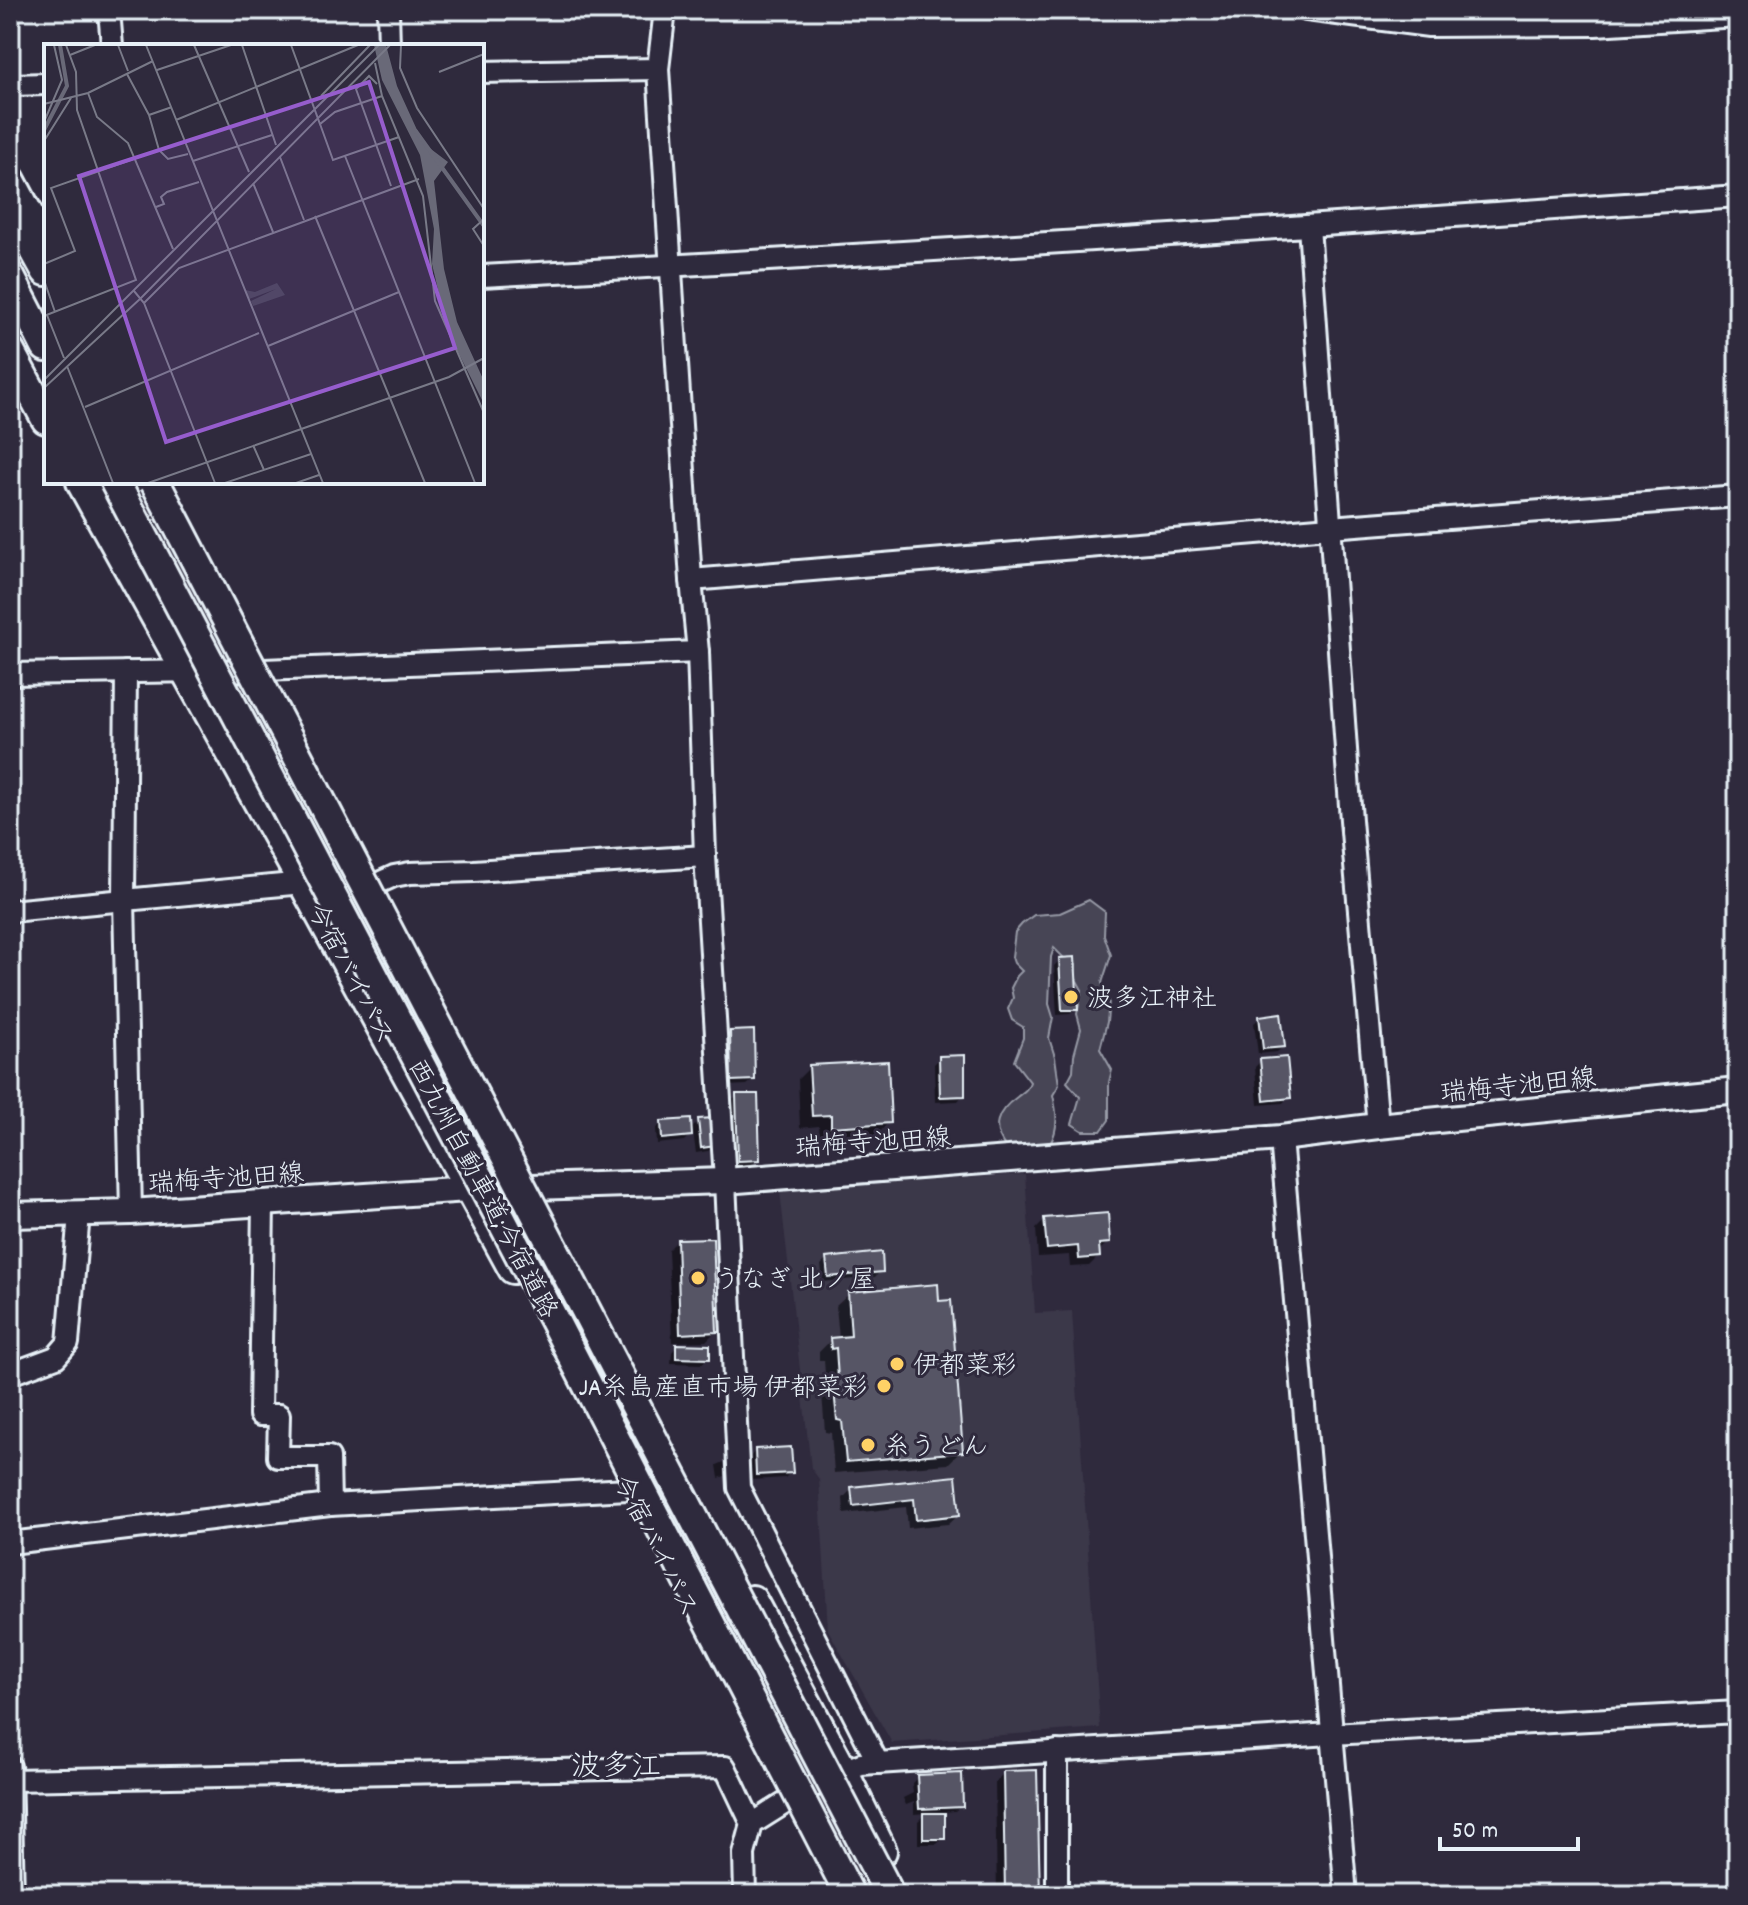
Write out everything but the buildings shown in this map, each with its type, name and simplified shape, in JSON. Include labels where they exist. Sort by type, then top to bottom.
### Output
[{"type":"highway","points":[[10,179],[44,243]]},
{"type":"highway","points":[[10,204],[44,267]]},
{"type":"highway","points":[[10,277],[44,343]]},
{"type":"highway","points":[[10,352],[27,378],[44,415]]},
{"type":"highway","name":"今宿バイパス","points":[[82,484],[558,1351],[836,1895]]},
{"type":"highway","name":"西九州自動車道;今宿道路","points":[[116,484],[556,1324],[850,1895]]},
{"type":"highway","name":"西九州自動車道;今宿道路","points":[[156,484],[890,1895]]},
{"type":"highway","points":[[168,484],[374,885],[843,1771],[903,1895]]},
{"type":"main road","name":"瑞梅寺池田線","points":[[10,1215],[131,1212],[468,1189],[725,1181],[1281,1138],[1738,1090]]},
{"type":"street","points":[[109,10],[112,44]]},
{"type":"street","points":[[388,10],[389,44]]},
{"type":"street","points":[[665,10],[658,69],[698,652],[705,856],[725,1181],[739,1488],[878,1763]]},
{"type":"street","points":[[1307,10],[1429,26],[1595,25],[1738,16]]},
{"type":"street","points":[[484,72],[658,69]]},
{"type":"street","points":[[10,80],[12,85],[44,84]]},
{"type":"street","points":[[484,276],[1309,226],[1738,196]]},
{"type":"street","points":[[1309,226],[1351,820],[1378,1126]]},
{"type":"street","points":[[691,580],[1738,496]]},
{"type":"street","points":[[10,674],[264,670],[698,652]]},
{"type":"street","points":[[126,672],[124,900],[131,1212]]},
{"type":"street","points":[[374,885],[410,873],[705,856]]},
{"type":"street","points":[[10,911],[303,883]]},
{"type":"street","points":[[1281,1138],[1346,1895]]},
{"type":"street","points":[[263,1202],[260,1415],[279,1415],[278,1457],[329,1457],[330,1505]]},
{"type":"street","points":[[10,1374],[56,1357],[68,1343],[79,1214]]},
{"type":"street","points":[[10,1543],[330,1505],[628,1489]]},
{"type":"street","points":[[752,1824],[790,1800],[861,1764],[1738,1712]]},
{"type":"street","points":[[1057,1751],[1057,1895]]},
{"type":"street","points":[[10,1767],[13,1895]]},
{"type":"street","points":[[10,1780],[725,1767],[752,1824],[744,1854],[745,1895]]},
{"type":"shaded area","points":[[1089,900],[1105,912],[1104,935],[1111,955],[1102,983],[1109,1001],[1100,1049],[1112,1070],[1109,1120],[1101,1131],[1083,1131],[1072,1124],[1080,1097],[1067,1082],[1073,1071],[1081,1029],[1077,1014],[1082,990],[1075,977],[1076,965],[1068,962],[1054,948],[1049,1004],[1053,1017],[1049,1038],[1059,1085],[1053,1095],[1055,1132],[1050,1144],[1007,1149],[998,1134],[1000,1115],[1030,1082],[1014,1061],[1023,1038],[1023,1027],[1012,1020],[1008,1009],[1013,998],[1011,988],[1022,971],[1012,957],[1015,932],[1034,915],[1060,913]]},
{"type":"shaded area","name":"伊都菜彩","points":[[1025,1174],[1035,1313],[1072,1311],[1100,1728],[892,1743],[828,1630],[819,1479],[811,1468],[780,1191]]},
{"type":"place","name":"波多江神社","points":[[1071,997]]},
{"type":"place","name":"うなぎ 北ノ屋","points":[[698,1278]]},
{"type":"place","name":"伊都菜彩","points":[[897,1364]]},
{"type":"place","name":"JA糸島産直市場 伊都菜彩","points":[[884,1386]]},
{"type":"place","name":"糸うどん","points":[[868,1445]]},
{"type":"district","name":"波多江","points":[[616,1765]]}]
